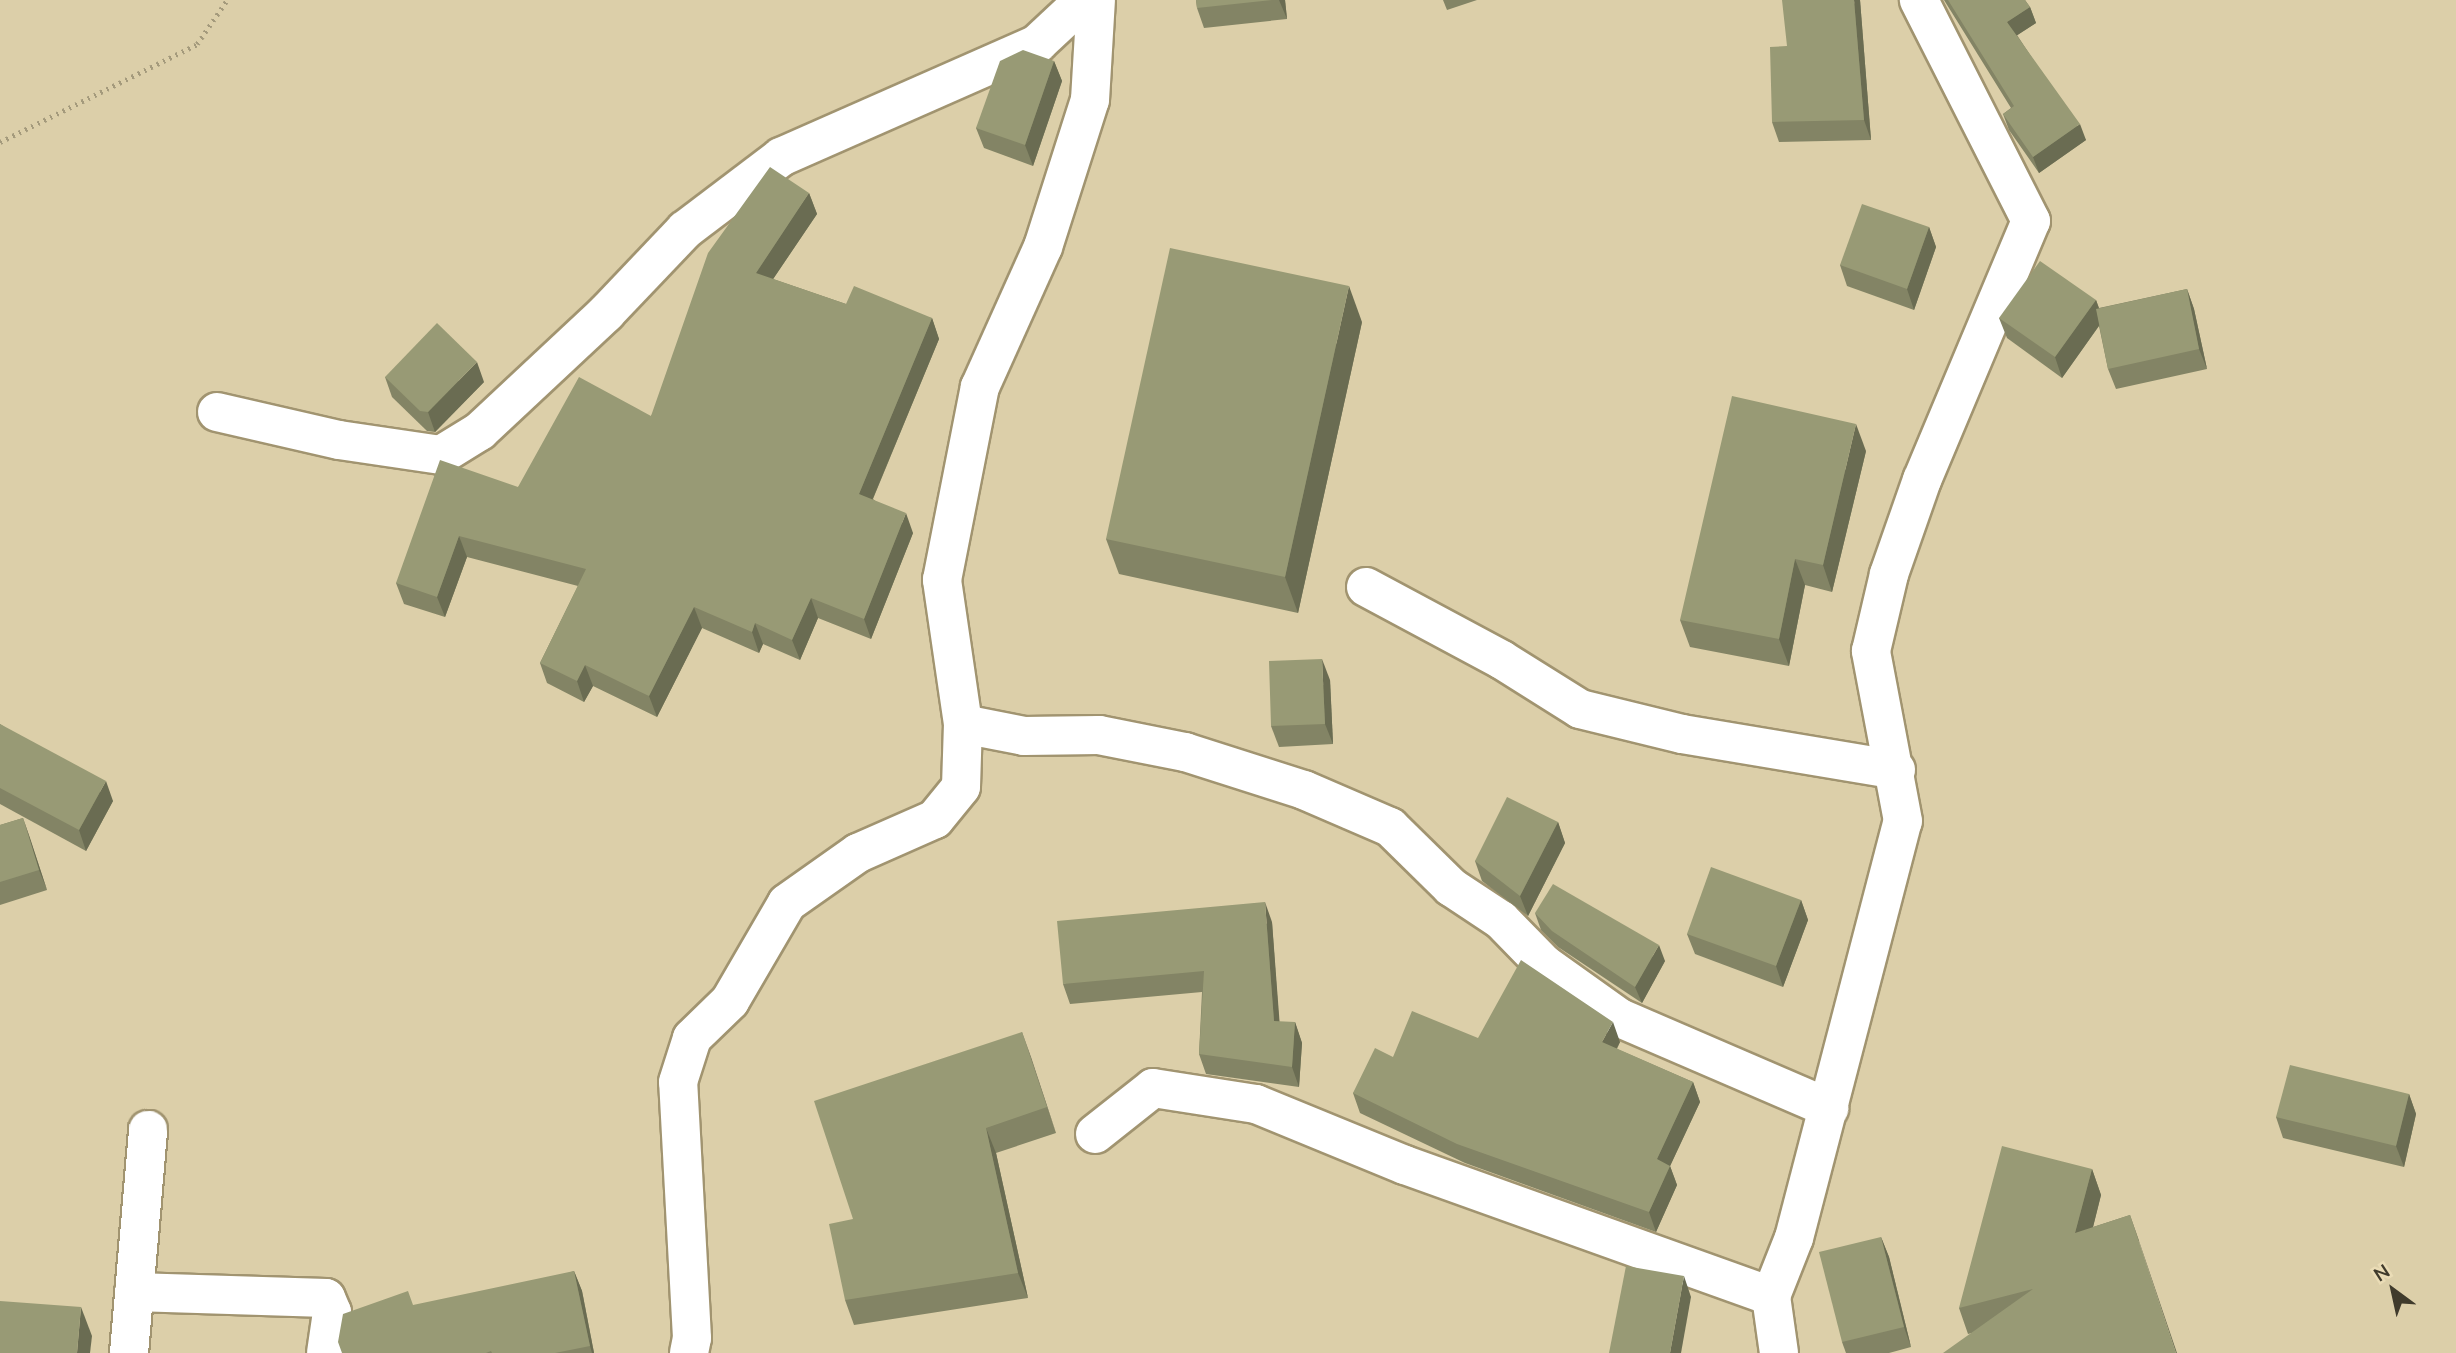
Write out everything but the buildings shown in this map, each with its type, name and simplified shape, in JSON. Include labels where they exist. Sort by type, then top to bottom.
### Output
[{"type":"street","points":[[217,412],[339,440],[441,455],[480,431],[606,313],[685,230],[781,157],[1037,44],[1084,0]]},
{"type":"street","points":[[689,1353],[692,1339],[678,1082],[692,1038],[730,1001],[787,903],[858,853],[935,819],[961,787],[963,724],[942,580],[980,387],[1043,247],[1090,100],[1096,0]]},
{"type":"street","points":[[1779,1353],[1771,1296],[1794,1238],[1903,821],[1896,770],[1871,651],[1883,600],[1922,480],[2031,221],[1919,0]]},
{"type":"street","points":[[1366,587],[1502,660],[1580,709],[1682,734],[1896,770]]},
{"type":"street","points":[[963,724],[1024,736],[1099,735],[1185,752],[1304,790],[1390,827],[1451,887],[1501,920],[1544,964],[1620,1018],[1829,1108]]},
{"type":"street","points":[[1095,1134],[1153,1088],[1255,1104],[1405,1165],[1771,1296]]},
{"type":"street","points":[[129,1353],[148,1130]]},
{"type":"street","points":[[134,1292],[326,1298],[332,1312],[326,1353]]},
{"type":"path","points":[[0,142],[197,44],[227,0]]}]
